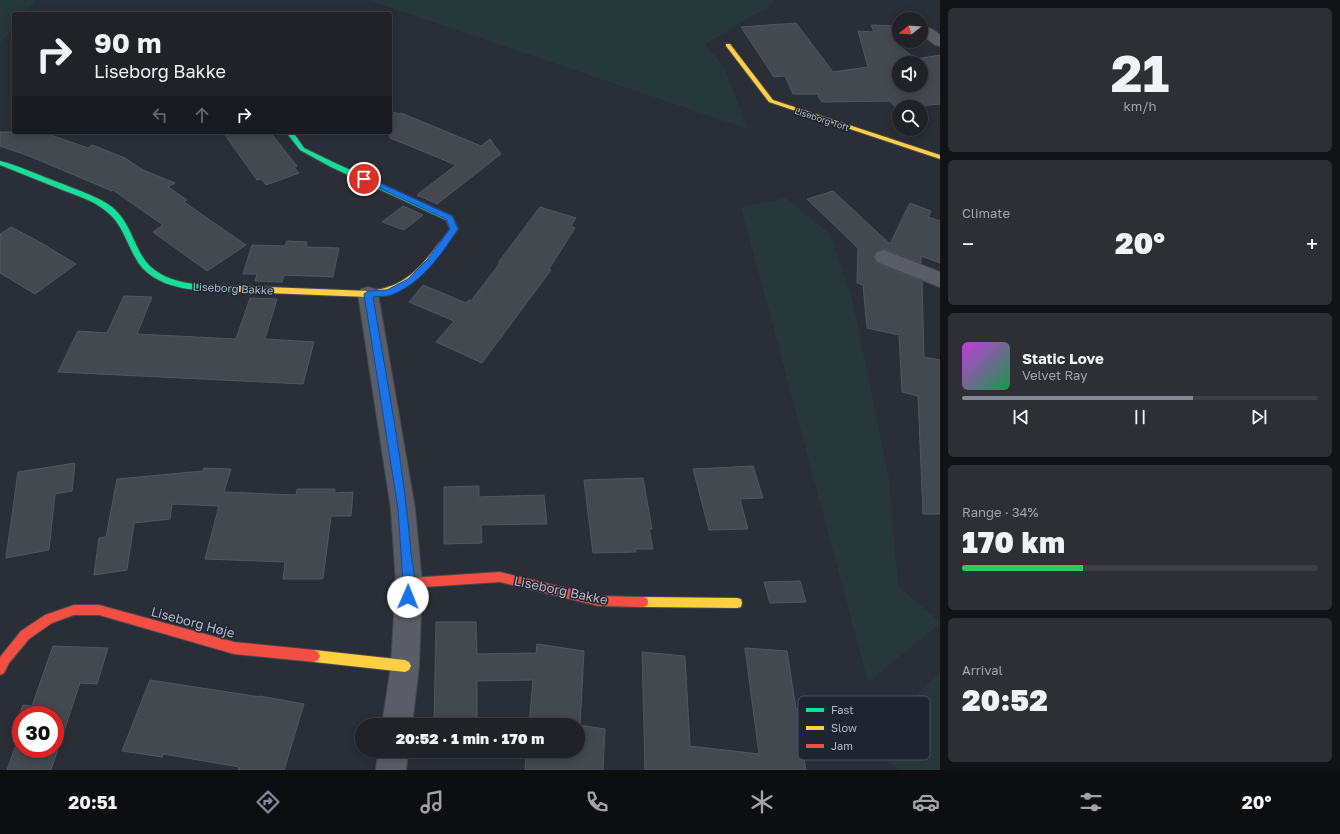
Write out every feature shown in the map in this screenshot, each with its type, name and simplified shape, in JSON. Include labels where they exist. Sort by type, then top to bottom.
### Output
[{"type":"street","points":[[928,33],[940,42]]},
{"type":"street","name":"Liseborg Toft","points":[[728,45],[771,101],[940,157]]},
{"type":"street","name":"Liseborg Bakke","points":[[0,163],[93,199],[110,210],[126,228],[140,259],[152,272],[170,282],[192,287],[368,294],[389,293],[411,281],[430,262],[454,229],[449,218],[326,162],[302,149],[291,134]]},
{"type":"street","points":[[884,257],[940,280]]},
{"type":"street","points":[[368,294],[403,509],[409,583],[405,666],[398,718]]},
{"type":"street","name":"Liseborg Bakke","points":[[409,583],[500,577],[599,601],[737,603]]},
{"type":"street","name":"Liseborg Høje","points":[[0,669],[5,658],[25,635],[49,619],[74,610],[99,610],[234,648],[405,666]]},
{"type":"street","points":[[391,770],[392,758]]},
{"type":"shaded area","points":[[0,0],[36,0],[26,12],[12,12],[12,28],[0,43]]},
{"type":"shaded area","points":[[368,0],[773,0],[774,3],[705,44],[724,67],[748,129]]},
{"type":"shaded area","points":[[786,198],[830,234],[852,299],[889,478],[898,586],[940,622],[940,624],[868,682],[741,207]]},
{"type":"shaded area","points":[[940,671],[940,770],[899,770],[885,760],[930,760],[930,696],[915,696]]},
{"type":"building","points":[[796,23],[833,72],[868,67],[858,31],[874,32],[871,25],[892,26],[892,48],[902,48],[912,56],[892,56],[892,92],[928,92],[928,57],[940,55],[940,104],[928,105],[928,100],[892,100],[892,103],[890,101],[824,102],[821,101],[817,94],[793,94],[785,76],[774,77],[741,27]]},
{"type":"building","points":[[392,112],[399,114],[401,113],[481,146],[490,139],[501,154],[437,204],[417,195],[456,165],[390,138],[390,134],[392,134]]},
{"type":"building","points":[[0,132],[12,132],[12,134],[48,134],[88,148],[92,145],[125,158],[143,170],[175,183],[168,187],[187,200],[184,202],[246,245],[207,271],[153,232],[163,225],[113,190],[112,191],[29,156],[0,146]]},
{"type":"building","points":[[224,134],[272,134],[297,166],[294,167],[299,173],[266,185],[261,179],[257,180]]},
{"type":"building","points":[[833,191],[890,244],[910,203],[931,211],[928,217],[940,221],[940,263],[921,256],[921,263],[885,249],[877,251],[873,256],[876,263],[922,281],[924,357],[940,360],[940,514],[923,514],[918,396],[902,392],[899,335],[867,328],[863,285],[857,283],[858,248],[807,199]]},
{"type":"building","points":[[403,206],[423,215],[404,230],[382,222]]},
{"type":"building","points":[[540,207],[576,218],[571,226],[575,228],[549,269],[551,270],[482,363],[436,342],[454,321],[409,302],[423,285],[466,303],[469,300],[471,301]]},
{"type":"building","points":[[11,227],[76,264],[35,294],[0,273],[0,234]]},
{"type":"building","points":[[287,241],[307,242],[306,247],[339,248],[333,277],[284,275],[282,282],[255,281],[257,274],[243,274],[252,245],[285,246]]},
{"type":"building","points":[[124,296],[152,297],[137,334],[236,339],[250,298],[277,299],[265,339],[314,342],[303,384],[58,372],[78,331],[107,333]]},
{"type":"building","points":[[75,463],[72,491],[55,494],[49,550],[6,558],[18,472]]},
{"type":"building","points":[[753,466],[763,498],[740,499],[748,529],[709,530],[693,469]]},
{"type":"building","points":[[204,468],[231,469],[224,492],[296,495],[297,489],[335,489],[334,493],[353,492],[351,516],[331,516],[323,579],[283,579],[285,562],[205,559],[219,506],[172,504],[170,519],[134,523],[127,570],[94,575],[99,538],[106,537],[117,479],[203,471]]},
{"type":"building","points":[[643,478],[652,529],[649,529],[653,549],[635,549],[636,552],[593,553],[584,480]]},
{"type":"building","points":[[479,486],[479,497],[544,495],[547,524],[481,525],[482,543],[444,544],[444,487]]},
{"type":"building","points":[[800,581],[806,602],[770,603],[764,582]]},
{"type":"building","points":[[436,622],[476,622],[477,654],[536,653],[537,644],[584,651],[580,718],[530,718],[533,680],[477,681],[477,718],[434,718]]},
{"type":"building","points":[[53,646],[108,648],[97,684],[80,683],[64,731],[64,706],[32,706]]},
{"type":"building","points":[[745,648],[787,651],[796,709],[798,709],[798,760],[804,760],[806,770],[645,770],[642,652],[685,656],[690,746],[759,754]]},
{"type":"building","points":[[150,680],[304,704],[284,770],[238,770],[239,767],[163,754],[162,757],[122,751]]},
{"type":"building","points":[[585,726],[605,729],[603,770],[525,770],[526,758],[585,758]]},
{"type":"building","points":[[12,756],[12,758],[55,758],[51,770],[7,770]]},
{"type":"traffic: fast","points":[[291,134],[302,149],[333,165],[449,218],[454,229],[442,245]]},
{"type":"traffic: fast","points":[[0,163],[81,194],[109,209],[115,214],[123,225],[139,258],[147,268],[158,276],[170,282],[184,285],[239,289]]},
{"type":"traffic: slow","points":[[728,45],[771,101],[940,157]]},
{"type":"traffic: slow","points":[[239,289],[368,294],[381,293],[402,286],[411,280],[427,264],[442,245]]},
{"type":"traffic: slow","points":[[643,602],[737,603]]},
{"type":"traffic: slow","points":[[314,656],[405,666]]},
{"type":"traffic: jam","points":[[409,583],[500,577],[599,601],[643,602]]},
{"type":"traffic: jam","points":[[0,669],[5,659],[25,635],[49,619],[74,610],[99,610],[234,648],[314,656]]},
{"type":"route","points":[[364,179],[449,218],[454,229],[430,262],[411,281],[389,293],[368,294],[403,509],[409,583],[408,597]]}]
